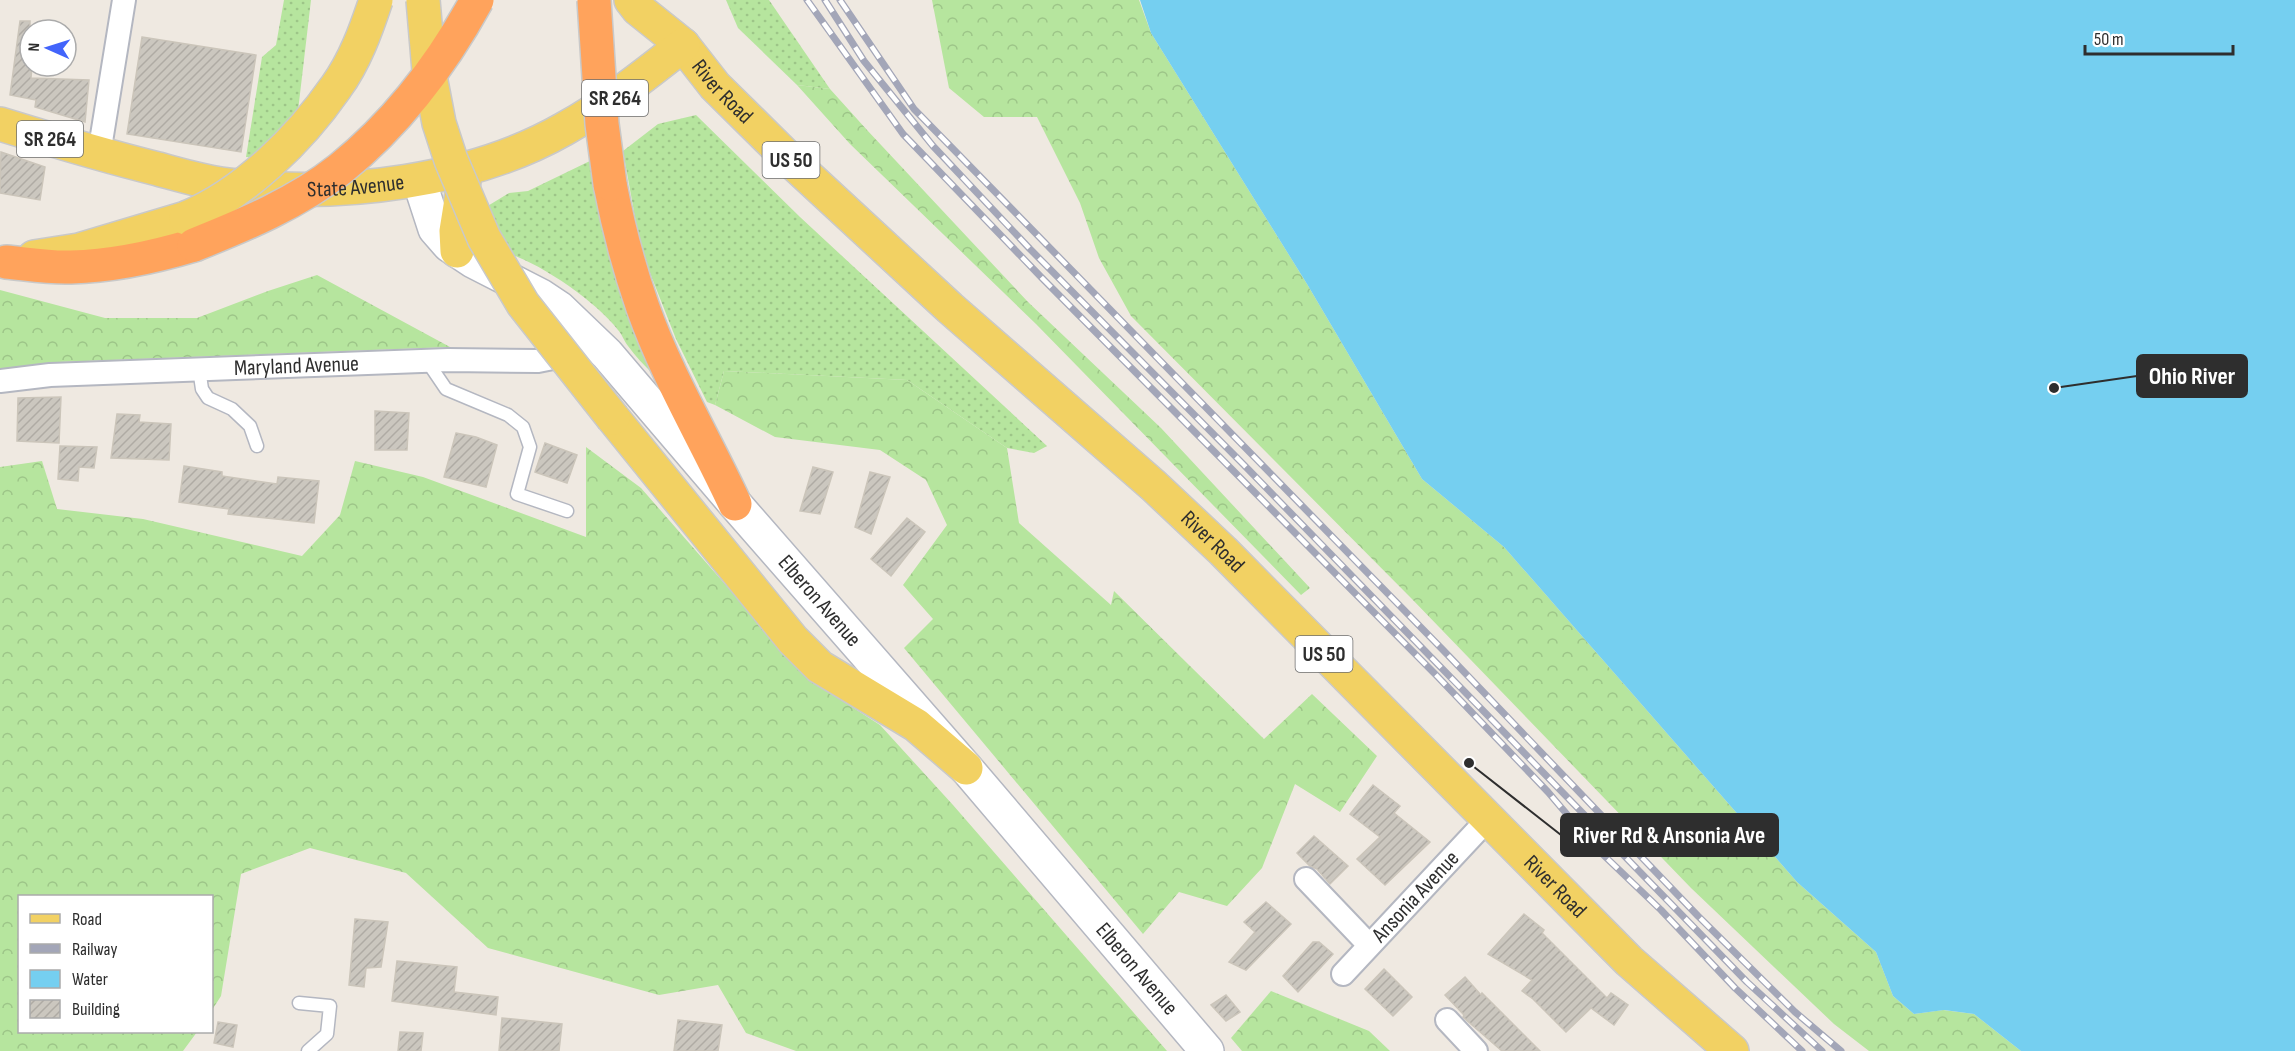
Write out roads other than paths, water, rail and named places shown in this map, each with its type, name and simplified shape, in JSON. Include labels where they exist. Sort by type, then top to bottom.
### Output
[{"type":"highway","points":[[3,262],[69,268],[123,263],[159,256],[190,231],[250,222],[279,207],[347,162],[374,139],[437,66],[477,0]]},
{"type":"highway","points":[[594,0],[602,124],[618,224],[644,309],[664,358],[735,504]]},
{"type":"main road","points":[[190,231],[206,209],[228,196],[292,141],[337,87],[355,54],[376,0]]},
{"type":"main road","points":[[423,0],[429,71],[439,123],[451,160],[484,238],[523,304],[793,640],[813,660],[842,682],[916,725],[966,768]]},
{"type":"main road","name":"River Road","points":[[631,0],[638,9],[683,45],[715,86],[790,160],[950,308],[1154,486],[1223,551],[1629,961],[1732,1051]]},
{"type":"main road","name":"River Road","points":[[664,0],[683,45]]},
{"type":"main road","name":"State Avenue","points":[[0,124],[99,154],[196,179],[237,186],[305,190],[356,188],[418,180],[514,152],[564,129],[613,100],[683,45]]},
{"type":"main road","points":[[458,251],[456,231],[466,167]]},
{"type":"street","points":[[99,154],[124,0]]},
{"type":"street","name":"Elberon Avenue","points":[[418,180],[435,229],[449,245],[473,261],[541,296],[559,308],[607,354],[966,768],[1207,1051]]},
{"type":"street","name":"Maryland Avenue","points":[[0,381],[50,375],[199,369],[427,361],[538,361],[554,358],[589,338]]},
{"type":"street","name":"Ansonia Avenue","points":[[1343,974],[1488,819]]},
{"type":"street","points":[[1306,879],[1369,945]]},
{"type":"street","points":[[1447,1020],[1476,1051]]},
{"type":"lane","points":[[427,361],[446,389],[508,415],[523,427],[530,447],[517,494],[567,511]]},
{"type":"lane","points":[[199,369],[202,389],[208,398],[232,409],[250,426],[257,446]]},
{"type":"lane","points":[[299,1003],[330,1006],[327,1034],[308,1051]]},
{"type":"water","points":[[1140,0],[2295,0],[2295,1051],[2021,1051],[1974,1014],[1944,1010],[1914,1014],[1893,996],[1876,952],[1797,882],[1504,547],[1422,479],[1307,284],[1151,33]]},
{"type":"railway","points":[[807,0],[903,134],[1042,278],[1438,677],[1548,792],[1593,845],[1661,910],[1735,988],[1802,1051]]},
{"type":"railway","points":[[825,0],[864,61],[933,146],[1030,249],[1244,465],[1747,982],[1822,1051]]},
{"type":"railway","points":[[840,0],[914,109],[1444,651],[1698,916],[1795,1012],[1841,1051]]},
{"type":"place","name":"Ohio River","points":[[2054,388]]},
{"type":"place","name":"River Rd & Ansonia Ave","points":[[1469,763]]}]
